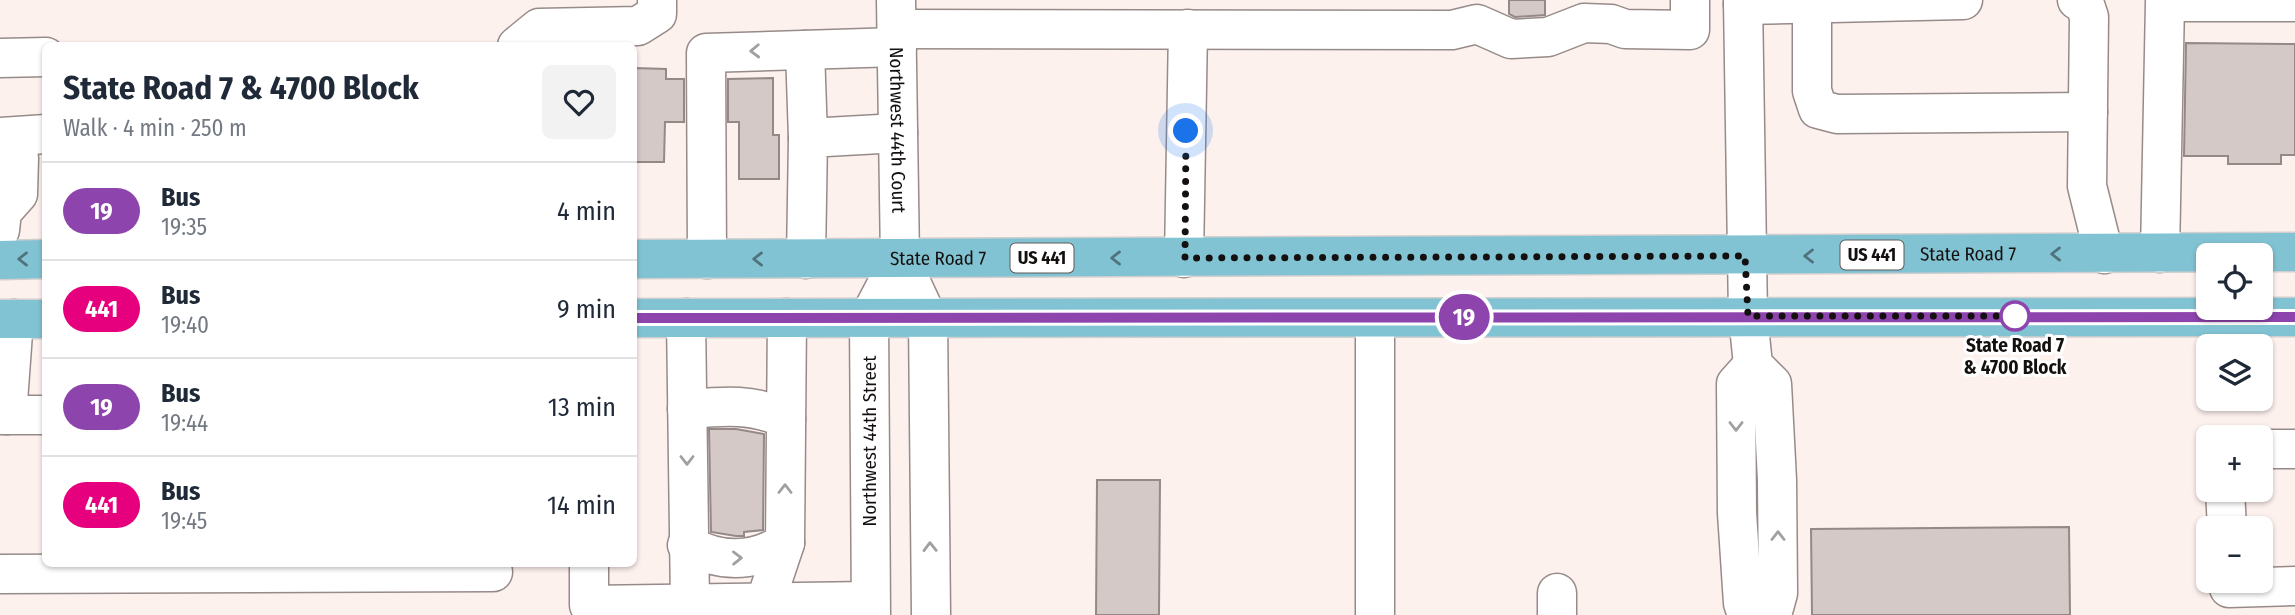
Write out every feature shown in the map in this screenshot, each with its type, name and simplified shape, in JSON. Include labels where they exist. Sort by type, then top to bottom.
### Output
[{"type":"main road","name":"State Road 7","points":[[637,259],[2295,252]]},
{"type":"main road","points":[[0,260],[42,259]]},
{"type":"main road","points":[[20,319],[42,301]]},
{"type":"main road","points":[[637,318],[2295,317]]},
{"type":"street","points":[[522,42],[539,28],[638,26],[657,14],[657,0]]},
{"type":"street","points":[[707,259],[706,52],[805,50],[896,25],[1452,30],[1509,54],[1549,55],[1625,29],[1690,15],[1812,2],[1963,0]]},
{"type":"street","points":[[2077,0],[2084,2],[2089,17],[2087,186],[2104,254]]},
{"type":"street","points":[[2160,253],[2165,1],[2295,2]]},
{"type":"street","points":[[1812,2],[1812,91],[1818,109],[1837,114],[2088,112]]},
{"type":"street","points":[[1743,11],[1748,316],[1753,365],[1772,384],[1777,480],[1778,593],[1772,615]]},
{"type":"street","name":"Northwest 44th Court","points":[[896,25],[900,259]]},
{"type":"street","points":[[1185,258],[1188,29]]},
{"type":"street","points":[[805,50],[808,138],[806,259]]},
{"type":"street","points":[[0,58],[42,57]]},
{"type":"street","points":[[0,138],[42,134]]},
{"type":"street","points":[[808,138],[898,134]]},
{"type":"street","points":[[0,138],[19,158],[18,194],[1,218]]},
{"type":"street","points":[[900,259],[928,319],[931,615]]},
{"type":"street","name":"Northwest 44th Street","points":[[871,608],[869,318],[900,259]]},
{"type":"street","points":[[677,608],[687,545],[685,318]]},
{"type":"street","points":[[765,609],[785,543],[787,318]]},
{"type":"street","points":[[1375,318],[1375,615]]},
{"type":"street","points":[[20,319],[4,415],[42,415]]},
{"type":"street","points":[[1747,615],[1743,603],[1737,513],[1736,384],[1753,365]]},
{"type":"street","points":[[687,409],[730,405],[751,407],[786,419]]},
{"type":"street","points":[[2273,449],[2295,449]]},
{"type":"street","points":[[687,545],[709,556],[731,559],[766,555],[785,543]]},
{"type":"street","points":[[589,567],[589,610],[871,608]]},
{"type":"street","points":[[0,574],[493,572]]},
{"type":"street","points":[[2273,587],[2295,586]]},
{"type":"building","points":[[1509,0],[1545,0],[1545,15],[1515,17],[1509,14]]},
{"type":"building","points":[[2186,43],[2295,44],[2295,155],[2281,155],[2281,164],[2228,164],[2228,156],[2184,156]]},
{"type":"building","points":[[637,68],[666,69],[666,79],[684,79],[684,122],[665,122],[664,162],[637,162]]},
{"type":"building","points":[[773,78],[773,135],[779,135],[779,179],[739,179],[739,122],[728,122],[728,79]]},
{"type":"building","points":[[709,429],[736,429],[764,434],[763,530],[744,532],[744,536],[711,532]]},
{"type":"building","points":[[1097,480],[1160,480],[1159,615],[1096,615]]},
{"type":"building","points":[[2069,527],[2070,615],[1812,615],[1811,529]]},
{"type":"bus line","name":"19","points":[[637,318],[2295,317]]},
{"type":"place","name":"State Road 7 & 4700 Block","points":[[2015,316]]},
{"type":"route","points":[[1186,131],[1185,258],[1745,256],[1748,316],[2015,316]]}]
